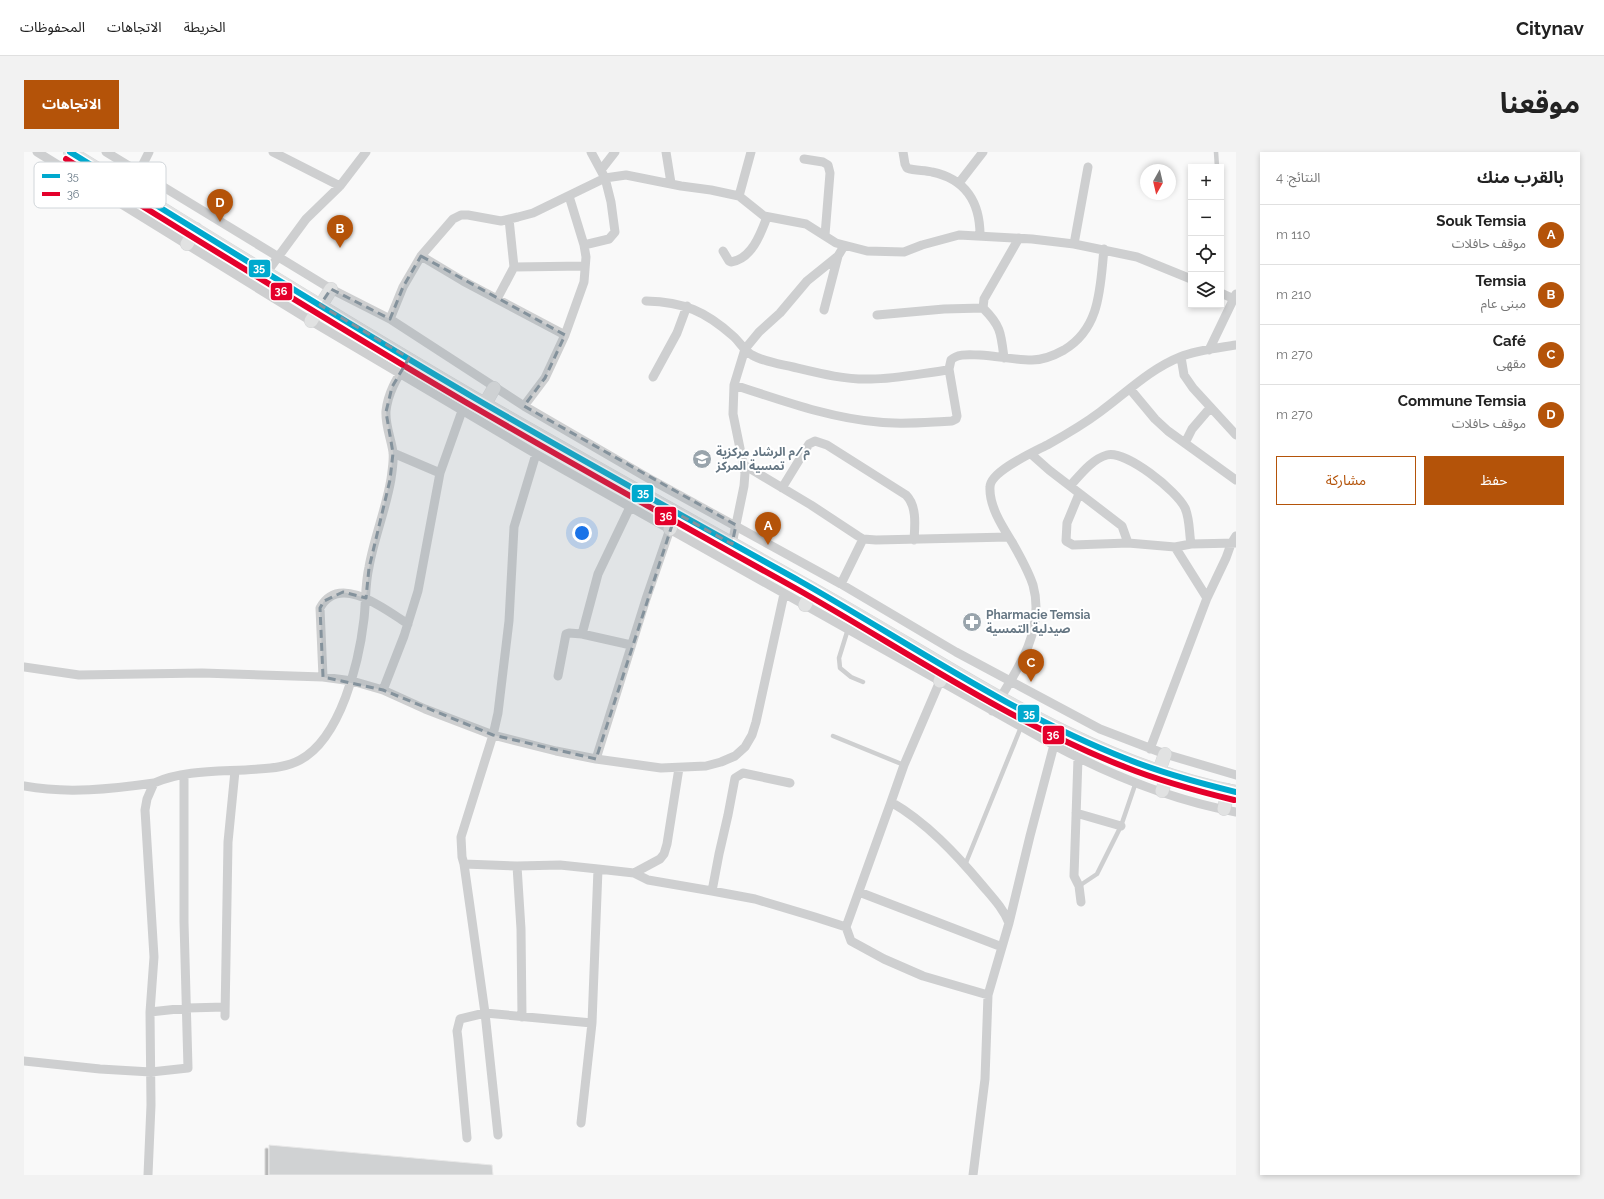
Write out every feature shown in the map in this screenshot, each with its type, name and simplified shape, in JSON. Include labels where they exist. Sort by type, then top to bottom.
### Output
[{"type":"main road","points":[[70,152],[86,162]]},
{"type":"main road","points":[[162,208],[485,404],[813,589],[1000,698],[1118,756],[1199,784],[1232,791],[1230,810]]},
{"type":"main road","points":[[186,244],[196,229]]},
{"type":"main road","points":[[310,321],[331,289]]},
{"type":"main road","points":[[485,404],[494,388]]},
{"type":"main road","points":[[670,529],[676,512]]},
{"type":"main road","points":[[805,605],[813,589]]},
{"type":"main road","points":[[940,681],[946,667]]},
{"type":"main road","points":[[1162,791],[1165,754]]},
{"type":"street","points":[[37,152],[53,162]]},
{"type":"street","points":[[106,152],[122,162]]},
{"type":"street","points":[[144,162],[150,152]]},
{"type":"street","points":[[273,152],[340,186]]},
{"type":"street","points":[[267,272],[306,219],[340,186],[366,152]]},
{"type":"street","points":[[584,245],[610,239],[614,232],[611,202],[603,174],[591,152]]},
{"type":"street","points":[[390,320],[403,287],[421,256],[453,218],[468,214],[501,221],[533,213],[569,196],[603,174],[615,152]]},
{"type":"street","points":[[666,152],[671,183]]},
{"type":"street","points":[[739,196],[751,152]]},
{"type":"street","points":[[903,152],[905,164],[908,168],[942,174],[959,183],[969,194],[977,208],[980,235]]},
{"type":"street","points":[[959,183],[983,152]]},
{"type":"street","points":[[804,158],[828,165],[830,173],[825,235]]},
{"type":"street","points":[[1074,244],[1088,167]]},
{"type":"street","points":[[603,174],[626,175],[739,196],[760,214],[767,217],[806,224],[836,243],[867,251],[904,252],[922,245],[959,235],[1019,238],[1104,249],[1137,257],[1188,278]]},
{"type":"street","points":[[166,189],[331,289],[390,320],[524,406],[648,478],[841,584],[956,652],[1100,729],[1150,749],[1236,775]]},
{"type":"street","points":[[524,406],[545,378],[565,335],[584,282],[586,257],[584,245],[569,196]]},
{"type":"street","points":[[128,208],[310,321],[536,454],[1021,727],[1078,758],[1136,782],[1162,791],[1230,810]]},
{"type":"street","points":[[723,251],[731,262],[745,254],[757,242],[767,217]]},
{"type":"street","points":[[497,299],[514,267],[509,219]]},
{"type":"street","points":[[983,308],[984,299],[1019,238]]},
{"type":"street","points":[[824,310],[838,256],[844,246]]},
{"type":"street","points":[[734,385],[807,408],[859,420],[892,423],[952,422],[956,420],[957,416],[949,370],[951,360],[958,356],[976,355],[1033,360],[1057,354],[1069,347],[1088,329],[1093,320],[1098,300],[1104,249]]},
{"type":"street","points":[[421,256],[565,335]]},
{"type":"street","points":[[732,544],[744,486],[744,465],[733,414],[734,385],[745,349],[758,332],[780,313],[807,281],[838,256]]},
{"type":"street","points":[[514,267],[585,266]]},
{"type":"street","points":[[1209,350],[1235,298],[1224,293]]},
{"type":"street","points":[[646,301],[687,306],[704,314],[724,329],[752,355],[802,369],[872,380],[908,377],[949,370]]},
{"type":"street","points":[[653,377],[677,334],[687,306]]},
{"type":"street","points":[[877,315],[944,309],[983,308],[994,319],[999,327],[1004,358]]},
{"type":"street","points":[[992,711],[1026,652],[1030,641],[1035,614],[1035,598],[1029,573],[992,505],[990,498],[990,482],[997,474],[1075,429],[1101,412],[1158,369],[1181,357],[1236,345]]},
{"type":"street","points":[[1181,357],[1184,375],[1193,388],[1236,435]]},
{"type":"street","points":[[24,786],[85,790],[112,789],[154,783],[165,778],[184,775],[286,766],[299,761],[320,744],[334,723],[352,681],[358,653],[366,598],[368,568],[390,480],[393,453],[388,436],[386,412],[392,387],[409,358]]},
{"type":"street","points":[[1130,389],[1155,419],[1185,444],[1204,455],[1236,480]]},
{"type":"street","points":[[383,690],[408,624],[418,591],[440,473],[468,394]]},
{"type":"street","points":[[1185,444],[1192,429],[1210,408]]},
{"type":"street","points":[[782,488],[807,446],[811,442],[821,442],[893,485],[910,499],[914,510],[914,540]]},
{"type":"street","points":[[393,453],[440,473]]},
{"type":"street","points":[[498,1135],[485,1013],[462,857],[461,838],[493,735],[498,713],[509,621],[514,527],[536,454]]},
{"type":"street","points":[[1031,454],[1079,494],[1122,526],[1128,543]]},
{"type":"street","points":[[1070,486],[1087,468],[1107,455],[1117,455],[1132,461],[1168,488],[1184,507],[1187,514],[1191,544]]},
{"type":"street","points":[[744,465],[862,539],[914,540],[1009,537]]},
{"type":"street","points":[[1079,494],[1067,523],[1065,536],[1068,544],[1128,543],[1175,547],[1191,544],[1234,541],[1207,598],[1150,749]]},
{"type":"street","points":[[582,634],[598,574],[630,507]]},
{"type":"street","points":[[596,759],[631,645],[670,529]]},
{"type":"street","points":[[841,584],[862,539]]},
{"type":"street","points":[[1175,547],[1207,598]]},
{"type":"street","points":[[323,677],[320,608],[324,601],[331,596],[343,592],[366,598],[408,624]]},
{"type":"street","points":[[24,667],[79,675],[202,672],[323,677],[352,681],[383,690],[425,709],[493,735],[556,751],[596,759],[654,767],[679,768],[706,766],[721,762],[734,756],[745,747],[752,735],[784,594]]},
{"type":"street","points":[[558,676],[566,634],[582,634],[631,645]]},
{"type":"street","points":[[940,681],[904,765],[846,927],[851,941],[884,959],[923,976],[988,995]]},
{"type":"street","points":[[973,1175],[985,1078],[988,995],[1009,923],[1033,821],[1054,745]]},
{"type":"street","points":[[1078,758],[1074,876],[1079,886],[1081,902]]},
{"type":"street","points":[[634,873],[654,863],[664,854],[667,844],[679,768]]},
{"type":"street","points":[[150,1012],[187,1008],[225,1012],[228,842],[235,771]]},
{"type":"street","points":[[712,891],[734,778],[743,773],[790,783]]},
{"type":"street","points":[[24,1061],[100,1069],[151,1072],[188,1068],[184,922],[184,775]]},
{"type":"street","points":[[148,1175],[151,1072],[150,1012],[154,957],[145,810],[147,799],[154,783]]},
{"type":"street","points":[[891,802],[906,811],[965,865],[1000,906],[1009,923]]},
{"type":"street","points":[[1076,813],[1121,826]]},
{"type":"street","points":[[464,864],[517,866],[560,865],[634,873],[648,880],[755,899],[846,927]]},
{"type":"street","points":[[517,866],[521,929],[522,1017]]},
{"type":"street","points":[[581,1123],[592,1023],[598,868]]},
{"type":"street","points":[[859,892],[1002,947]]},
{"type":"street","points":[[467,1138],[458,1039],[458,1022],[460,1019],[485,1013],[592,1023]]},
{"type":"lane","points":[[1216,152],[1217,164]]},
{"type":"lane","points":[[848,630],[838,658],[840,668],[851,677],[863,682]]},
{"type":"lane","points":[[965,865],[1021,727]]},
{"type":"lane","points":[[832,736],[904,765]]},
{"type":"lane","points":[[1079,886],[1097,874],[1121,826],[1136,782]]},
{"type":"highlighted area","points":[[421,256],[565,335],[545,378],[524,406],[736,525],[732,544],[676,513],[596,759],[493,735],[383,690],[323,677],[320,608],[324,601],[343,592],[366,598],[369,568],[390,480],[393,453],[386,412],[392,387],[409,358],[320,305],[331,289],[390,319],[403,287]]},
{"type":"building","points":[[269,1145],[492,1165],[493,1175],[269,1175]]},
{"type":"transit line","name":"35","points":[[70,152],[86,162]]},
{"type":"transit line","name":"36","points":[[66,159],[71,162]]},
{"type":"transit line","name":"36","points":[[146,208],[316,313],[467,403],[795,588],[998,707],[1082,749],[1125,767],[1152,777],[1234,800]]},
{"type":"transit line","name":"35","points":[[161,208],[320,306],[471,396],[798,580],[1000,699],[1084,741],[1127,759],[1154,769],[1236,792]]},
{"type":"place","name":"Commune Temsia","points":[[220,222]]},
{"type":"place","name":"Temsia","points":[[340,248]]},
{"type":"place","name":"م/م الرشاد مركزية تمسية المركز","points":[[702,459]]},
{"type":"place","name":"Souk Temsia","points":[[768,545]]},
{"type":"place","name":"Pharmacie Temsia صيدلية التمسية","points":[[972,622]]},
{"type":"place","name":"Café","points":[[1031,682]]}]
